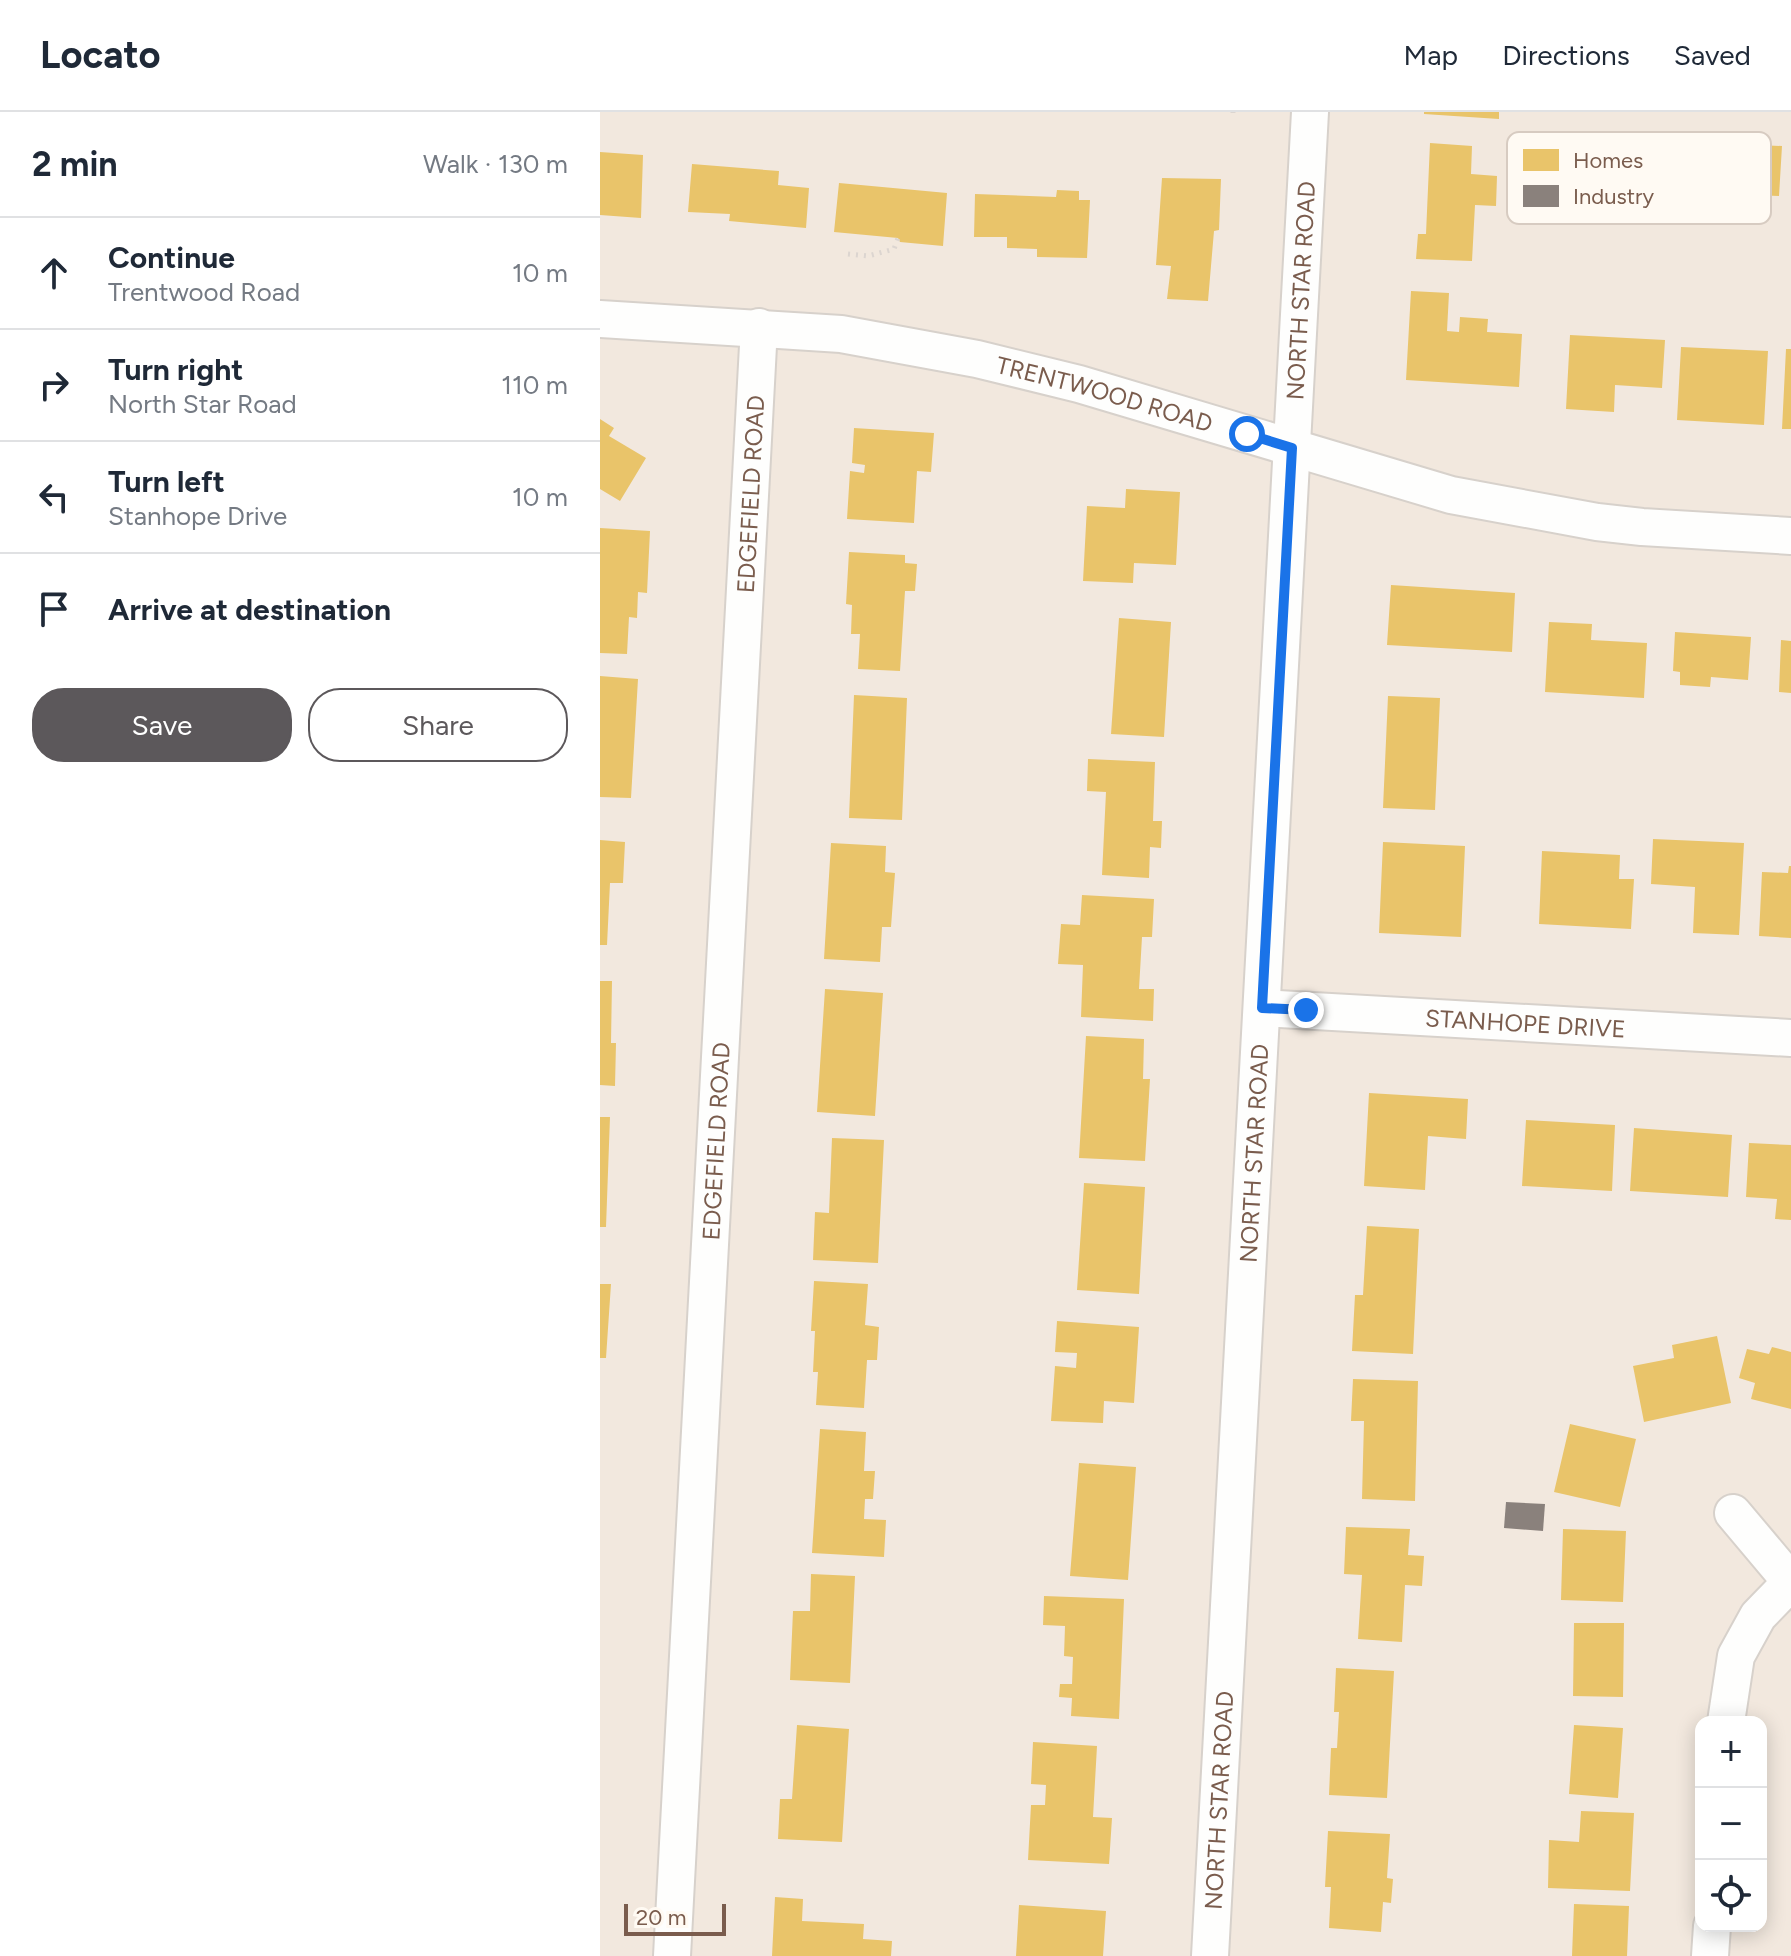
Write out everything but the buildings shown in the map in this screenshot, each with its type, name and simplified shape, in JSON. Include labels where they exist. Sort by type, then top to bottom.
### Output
[{"type":"street","name":"NORTH STAR ROAD","points":[[1210,1956],[1310,112]]},
{"type":"street","name":"TRENTWOOD ROAD","points":[[600,319],[841,334],[977,359],[1079,384],[1451,495],[1597,522],[1791,536]]},
{"type":"street","name":"EDGEFIELD ROAD","points":[[672,1956],[759,327]]},
{"type":"street","name":"STANHOPE DRIVE","points":[[1262,1008],[1791,1038]]},
{"type":"street","points":[[1727,1716],[1736,1656],[1758,1616],[1791,1582],[1733,1513]]},
{"type":"street","points":[[1710,1956],[1712,1932]]},
{"type":"path","points":[[848,254],[868,256],[894,249],[898,238]]},
{"type":"shaded area","points":[[600,112],[1791,112],[1791,1956],[600,1956]]},
{"type":"route","points":[[1247,434],[1292,448],[1262,1008],[1306,1010]]}]
